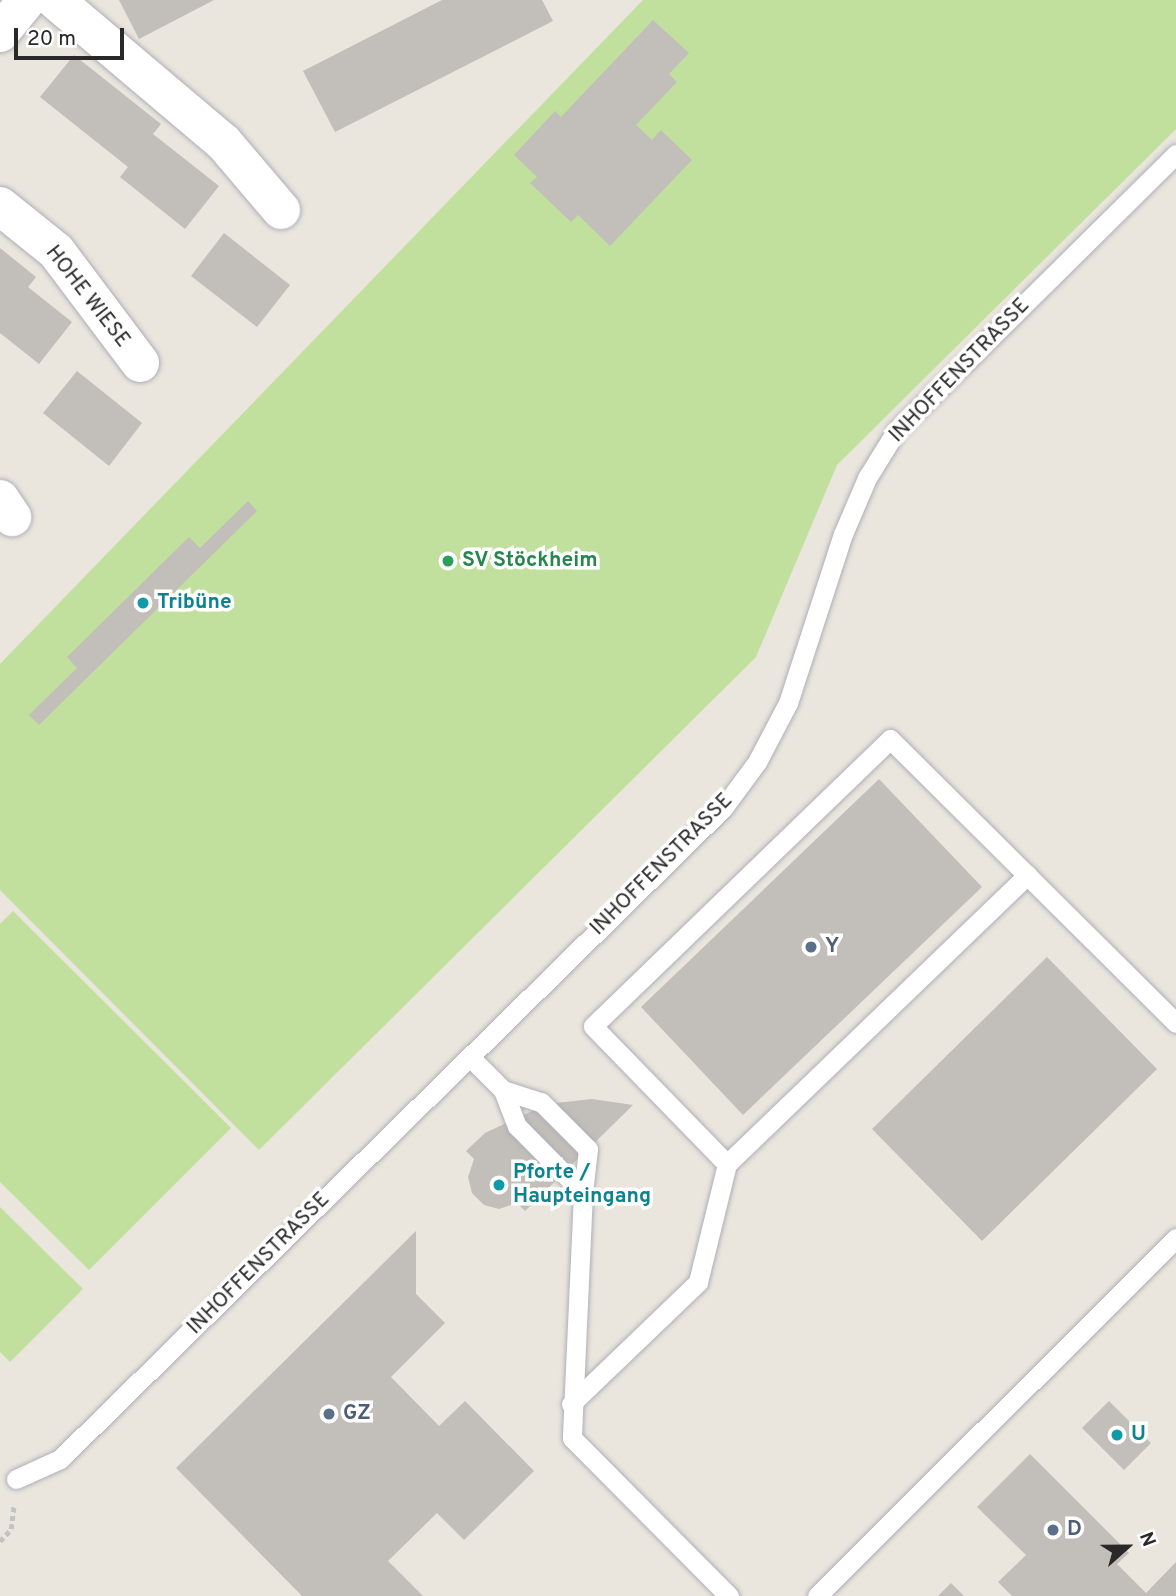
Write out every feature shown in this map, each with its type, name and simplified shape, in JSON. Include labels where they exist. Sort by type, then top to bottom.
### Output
[{"type":"street","points":[[0,33],[27,0]]},
{"type":"street","points":[[55,0],[224,143],[281,210]]},
{"type":"street","name":"HOHE WIESE","points":[[0,206],[56,251],[140,363]]},
{"type":"lane","name":"INHOFFENSTRASSE","points":[[16,1479],[60,1459],[723,808],[757,762],[788,703],[843,534],[867,478],[896,431],[1176,154]]},
{"type":"lane","points":[[727,1164],[593,1026],[890,739],[1176,1023]]},
{"type":"lane","points":[[571,1404],[698,1282],[727,1164],[1027,875]]},
{"type":"lane","points":[[470,1056],[503,1090],[517,1126],[583,1193]]},
{"type":"lane","points":[[503,1090],[541,1102],[588,1149],[571,1404],[572,1438],[729,1596]]},
{"type":"lane","points":[[817,1596],[1176,1238]]},
{"type":"path","points":[[0,1541],[11,1529],[16,1479]]},
{"type":"green space","name":"SV Stöckheim","points":[[643,0],[1176,0],[1176,129],[837,465],[756,657],[259,1150],[0,890],[0,664]]},
{"type":"green space","points":[[13,911],[231,1128],[89,1270],[0,1182],[0,924]]},
{"type":"green space","points":[[0,1207],[83,1289],[10,1362],[0,1352]]},
{"type":"building","points":[[119,0],[214,0],[139,39]]},
{"type":"building","points":[[442,0],[542,0],[553,21],[335,132],[303,71]]},
{"type":"building","points":[[653,20],[689,53],[669,74],[677,82],[636,125],[652,140],[661,130],[692,160],[610,246],[578,215],[571,222],[530,183],[537,177],[514,155],[555,111],[561,117]]},
{"type":"building","points":[[74,55],[161,124],[153,134],[219,186],[185,229],[120,177],[128,167],[40,97]]},
{"type":"building","points":[[224,233],[290,285],[257,327],[191,276]]},
{"type":"building","points":[[0,248],[36,277],[28,287],[72,322],[39,364],[0,333]]},
{"type":"building","points":[[77,371],[142,423],[109,466],[43,413]]},
{"type":"building","name":"Tribüne","points":[[248,501],[257,511],[39,725],[29,715],[77,668],[67,657],[189,537],[200,548]]},
{"type":"building","name":"Y","points":[[879,779],[982,887],[743,1115],[641,1007]]},
{"type":"building","points":[[1047,957],[1157,1069],[982,1241],[872,1129]]},
{"type":"building","points":[[592,1099],[633,1105],[525,1211],[517,1203],[499,1209],[484,1205],[472,1193],[468,1177],[474,1159],[466,1151],[485,1133],[547,1104]]},
{"type":"building","name":"GZ","points":[[416,1231],[416,1294],[445,1323],[391,1377],[439,1426],[465,1401],[534,1471],[464,1540],[437,1513],[388,1561],[423,1596],[302,1596],[176,1468]]},
{"type":"building","name":"U","points":[[1109,1401],[1151,1443],[1124,1470],[1082,1428]]},
{"type":"building","name":"D","points":[[1030,1454],[1129,1553],[1117,1564],[1146,1593],[1176,1562],[1176,1596],[1012,1596],[998,1582],[1026,1555],[977,1507]]},
{"type":"building","points":[[951,1583],[964,1596],[938,1596]]},
{"type":"place","name":"SV Stöckheim","points":[[448,561]]},
{"type":"place","name":"Tribüne","points":[[143,603]]},
{"type":"place","name":"Y","points":[[811,947]]},
{"type":"place","name":"Pforte / Haupteingang","points":[[499,1185]]},
{"type":"place","name":"GZ","points":[[329,1414]]},
{"type":"place","name":"U","points":[[1117,1435]]},
{"type":"place","name":"D","points":[[1053,1530]]}]
